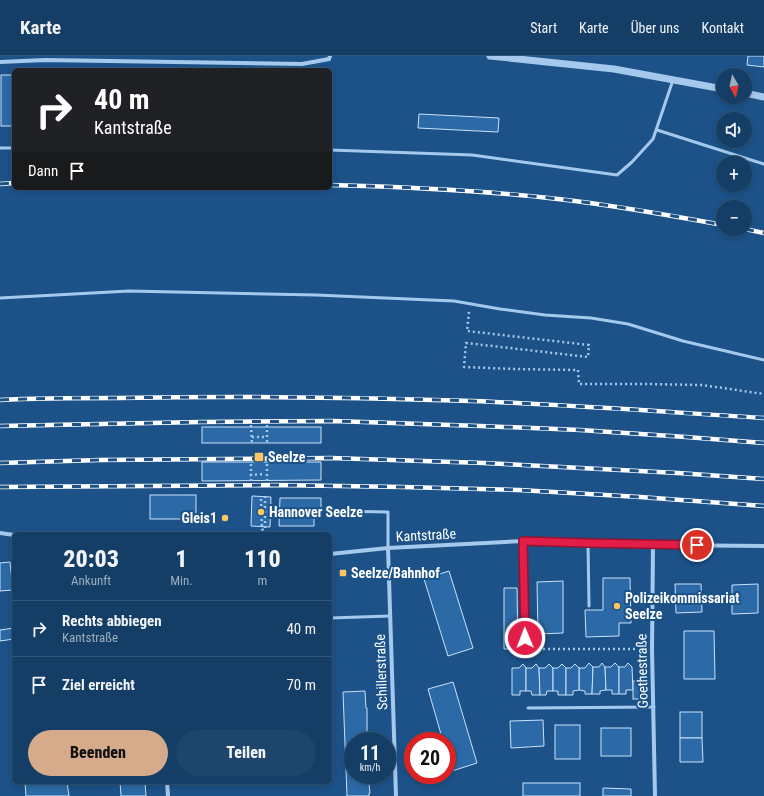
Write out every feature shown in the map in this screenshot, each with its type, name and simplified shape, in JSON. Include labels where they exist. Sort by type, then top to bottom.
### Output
[{"type":"street","points":[[0,62],[45,60],[302,64],[329,59],[330,56]]},
{"type":"street","points":[[490,56],[614,69],[716,88]]},
{"type":"street","points":[[752,94],[764,97]]},
{"type":"street","points":[[0,533],[12,535]]},
{"type":"street","name":"Kantstraße","points":[[332,554],[388,548],[523,541],[653,545],[764,546]]},
{"type":"street","name":"Goethestraße","points":[[653,545],[652,649],[655,796]]},
{"type":"street","name":"Schillerstraße","points":[[388,548],[396,796]]},
{"type":"street","points":[[167,784],[168,796]]},
{"type":"lane","points":[[332,150],[472,155],[617,175],[654,139],[673,80]]},
{"type":"lane","points":[[657,130],[764,164]]},
{"type":"lane","points":[[0,148],[12,148]]},
{"type":"lane","points":[[0,298],[129,291],[316,294],[454,301],[545,315],[591,318],[628,324],[683,340],[764,360]]},
{"type":"lane","points":[[330,511],[388,512],[388,548]]},
{"type":"lane","points":[[523,541],[525,638]]},
{"type":"lane","points":[[588,543],[589,606]]},
{"type":"lane","points":[[332,618],[390,616]]},
{"type":"lane","points":[[528,708],[654,707]]},
{"type":"path","points":[[470,304],[467,331],[589,345],[588,357],[466,343],[464,367],[578,370],[579,384],[702,385],[764,394]]},
{"type":"path","points":[[251,425],[252,445]]},
{"type":"path","points":[[267,425],[267,445]]},
{"type":"path","points":[[252,437],[265,437]]},
{"type":"path","points":[[250,481],[251,461]]},
{"type":"path","points":[[267,461],[267,481]]},
{"type":"path","points":[[250,475],[265,474]]},
{"type":"path","points":[[265,496],[265,532]]},
{"type":"path","points":[[261,499],[262,529],[264,532]]},
{"type":"path","points":[[525,638],[525,649],[652,649]]},
{"type":"building","points":[[748,56],[764,56],[764,67],[747,65]]},
{"type":"building","points":[[1,75],[12,75],[12,126],[1,126]]},
{"type":"building","points":[[419,114],[499,118],[498,132],[418,128]]},
{"type":"building","points":[[202,427],[321,427],[321,443],[202,443]]},
{"type":"building","points":[[202,462],[321,462],[321,480],[202,481]]},
{"type":"building","points":[[150,495],[196,495],[196,519],[150,519]]},
{"type":"building","name":"Hannover Seelze","points":[[252,496],[271,497],[270,527],[251,526]]},
{"type":"building","points":[[280,498],[321,498],[321,514],[314,514],[314,526],[279,526]]},
{"type":"building","points":[[10,562],[12,590],[0,591],[0,563]]},
{"type":"building","points":[[449,571],[473,648],[448,656],[424,579]]},
{"type":"building","name":"Polizeikommissariat Seelze","points":[[603,578],[630,578],[631,623],[619,623],[619,636],[586,637],[585,610],[603,610]]},
{"type":"building","points":[[563,581],[563,633],[538,634],[537,582]]},
{"type":"building","points":[[675,584],[701,584],[702,612],[676,613]]},
{"type":"building","points":[[758,584],[758,613],[732,614],[732,585]]},
{"type":"building","points":[[504,588],[517,588],[518,649],[504,649]]},
{"type":"building","points":[[12,628],[12,639],[0,641],[0,630]]},
{"type":"building","points":[[684,631],[714,631],[715,679],[684,679]]},
{"type":"building","points":[[589,663],[593,667],[592,694],[585,694],[585,691],[579,690],[579,668],[585,668]]},
{"type":"building","points":[[602,663],[605,667],[606,690],[600,691],[600,694],[592,694],[593,667],[599,667]]},
{"type":"building","points":[[615,663],[619,667],[619,694],[612,694],[612,690],[606,690],[605,667],[611,667]]},
{"type":"building","points":[[628,663],[632,667],[633,690],[626,690],[626,694],[619,694],[619,667],[625,667]]},
{"type":"building","points":[[523,664],[526,668],[526,691],[520,691],[520,695],[512,695],[512,668],[519,668]]},
{"type":"building","points":[[536,664],[539,668],[540,695],[532,695],[531,691],[526,691],[526,668],[532,668]]},
{"type":"building","points":[[549,664],[553,668],[553,691],[547,691],[546,695],[540,695],[539,668],[545,668]]},
{"type":"building","points":[[562,664],[566,668],[566,695],[558,695],[558,691],[553,691],[553,668],[558,668]]},
{"type":"building","points":[[575,664],[579,668],[579,690],[573,691],[573,695],[566,695],[566,668],[571,668]]},
{"type":"building","points":[[633,681],[640,681],[640,699],[633,699]]},
{"type":"building","points":[[453,682],[477,763],[456,770],[456,732],[440,732],[428,689]]},
{"type":"building","points":[[365,691],[367,732],[345,732],[343,692]]},
{"type":"building","points":[[680,712],[702,712],[702,738],[680,738]]},
{"type":"building","points":[[543,720],[544,746],[511,748],[510,721]]},
{"type":"building","points":[[555,725],[580,725],[580,759],[555,759]]},
{"type":"building","points":[[601,728],[631,728],[631,756],[601,756]]},
{"type":"building","points":[[680,738],[702,738],[703,762],[680,762]]},
{"type":"building","points":[[523,783],[580,783],[580,796],[523,796]]},
{"type":"building","points":[[25,784],[67,784],[69,796],[26,796]]},
{"type":"building","points":[[120,784],[145,784],[146,796],[121,796]]},
{"type":"building","points":[[347,784],[369,784],[369,796],[347,796]]},
{"type":"building","points":[[603,788],[631,789],[631,796],[603,796]]},
{"type":"railway","points":[[0,184],[12,183]]},
{"type":"railway","points":[[332,185],[444,189],[501,193],[579,201],[716,224]]},
{"type":"railway","points":[[752,230],[764,233]]},
{"type":"railway","points":[[0,400],[60,398],[296,397],[473,401],[764,418]]},
{"type":"railway","points":[[0,426],[334,421],[580,430],[764,443]]},
{"type":"railway","points":[[0,463],[100,460],[331,458],[484,463],[764,479]]},
{"type":"railway","points":[[0,487],[275,485],[403,487],[519,490],[764,506]]},
{"type":"place","name":"Seelze","points":[[259,457]]},
{"type":"place","name":"Hannover Seelze","points":[[261,512]]},
{"type":"place","name":"Gleis1","points":[[225,518]]},
{"type":"place","name":"Seelze/Bahnhof","points":[[343,573]]},
{"type":"place","name":"Polizeikommissariat Seelze","points":[[617,606]]},
{"type":"route","points":[[525,638],[523,541],[697,545]]}]
